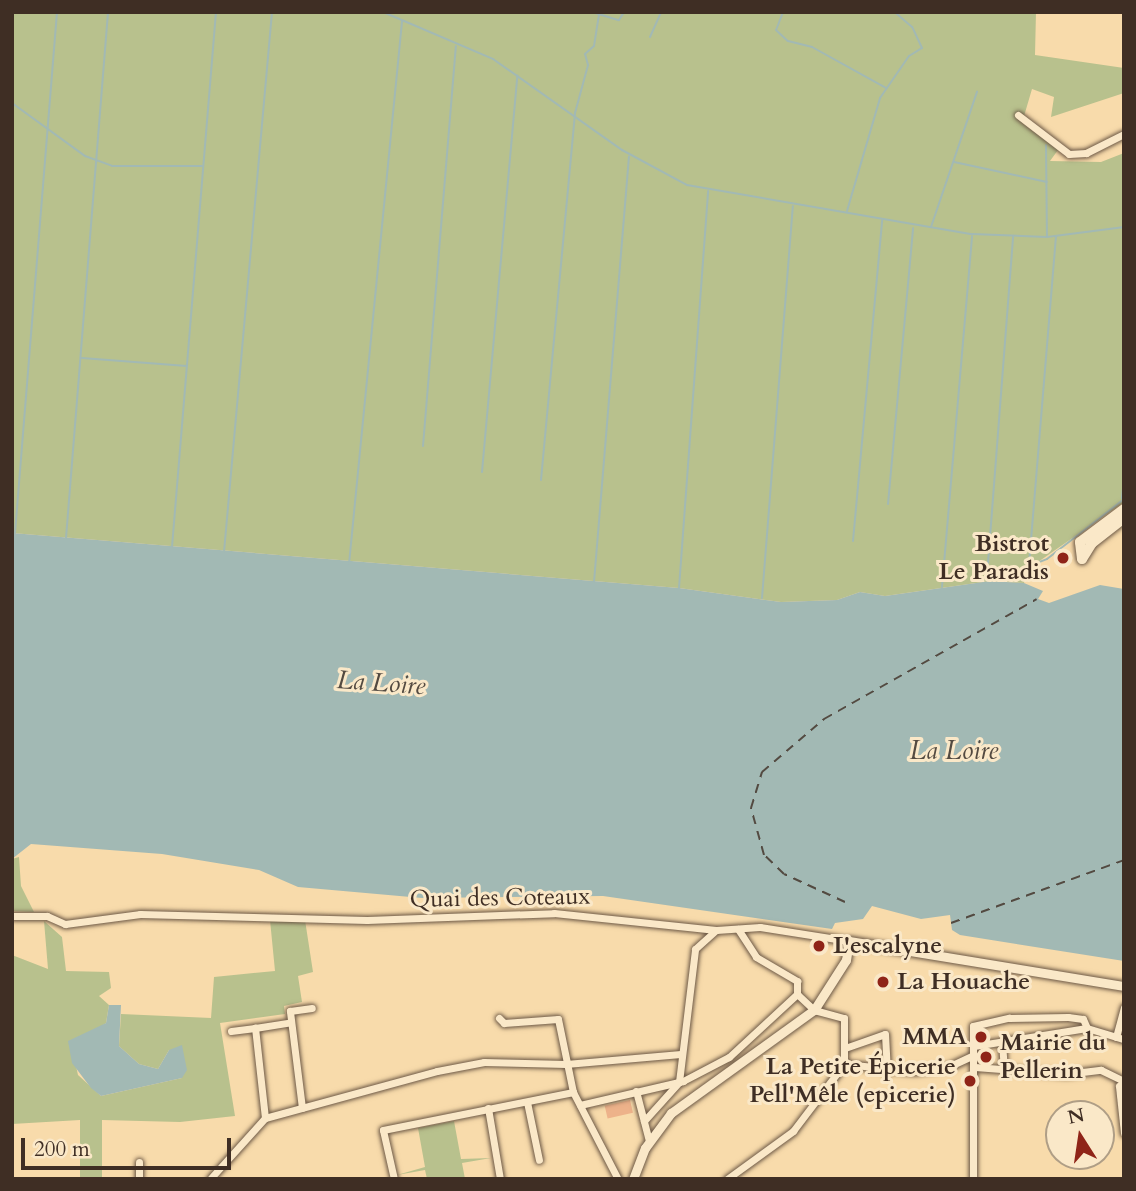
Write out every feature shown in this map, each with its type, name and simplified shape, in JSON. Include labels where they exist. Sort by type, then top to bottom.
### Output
[{"type":"main road","points":[[1124,509],[1080,542],[1082,559],[1092,543],[1124,518]]},
{"type":"street","points":[[1018,116],[1069,154],[1086,153],[1124,134]]},
{"type":"street","name":"Quai des Coteaux","points":[[12,916],[47,916],[65,924],[102,917],[367,920],[554,913],[849,941],[1124,986]]},
{"type":"street","points":[[727,1179],[793,1131],[844,1064],[845,1048],[844,1018],[814,1010],[797,990],[790,975],[756,957],[738,929]]},
{"type":"street","points":[[644,1121],[679,1082],[695,948],[716,930]]},
{"type":"street","points":[[633,1179],[649,1141],[690,1095],[814,1010],[846,960],[849,941]]},
{"type":"street","points":[[580,1105],[679,1082],[729,1057],[797,990]]},
{"type":"street","points":[[974,1046],[1087,1028],[1120,1038],[1124,1007]]},
{"type":"street","points":[[302,1108],[291,1022],[292,1009],[312,1008]]},
{"type":"street","points":[[973,1179],[973,1027],[1009,1018],[1068,1017],[1083,1019],[1087,1028]]},
{"type":"street","points":[[499,1018],[504,1023],[558,1019],[573,1092],[618,1179]]},
{"type":"street","points":[[231,1031],[291,1022]]},
{"type":"street","points":[[255,1028],[265,1118]]},
{"type":"street","points":[[845,1048],[885,1034],[887,1072]]},
{"type":"street","points":[[1002,1042],[1004,1068]]},
{"type":"street","points":[[210,1179],[265,1118],[302,1108],[475,1063],[566,1064],[681,1054]]},
{"type":"street","points":[[844,1064],[887,1072],[948,1067],[974,1055]]},
{"type":"street","points":[[975,1067],[1066,1074],[1101,1070],[1124,1081],[1119,1086],[1124,1133]]},
{"type":"street","points":[[636,1091],[649,1141]]},
{"type":"street","points":[[394,1179],[383,1130],[573,1092]]},
{"type":"street","points":[[527,1102],[540,1160]]},
{"type":"street","points":[[488,1108],[500,1179]]},
{"type":"street","points":[[139,1162],[139,1179]]},
{"type":"green space","points":[[12,12],[1036,12],[1035,55],[1124,68],[1124,93],[1051,117],[1054,97],[1032,89],[1022,123],[1058,150],[1050,161],[1101,162],[1124,153],[1124,502],[1028,569],[1024,583],[990,581],[885,596],[860,592],[837,600],[781,602],[679,588],[12,533]]},
{"type":"green space","points":[[19,857],[21,886],[34,912],[12,911],[12,859]]},
{"type":"green space","points":[[270,920],[305,920],[313,972],[298,976],[302,1002],[284,1006],[285,1014],[220,1023],[235,1116],[180,1122],[102,1120],[102,1179],[80,1179],[80,1120],[12,1124],[12,955],[48,969],[44,921],[62,937],[66,971],[109,972],[111,988],[99,996],[109,1005],[106,1023],[72,1048],[78,1075],[101,1096],[182,1078],[169,1050],[158,1069],[139,1064],[119,1046],[121,1014],[211,1018],[214,977],[275,971]]},
{"type":"green space","points":[[454,1121],[461,1159],[491,1158],[462,1163],[465,1179],[427,1179],[425,1170],[397,1175],[425,1167],[418,1128]]},
{"type":"water","name":"La Loire","points":[[12,533],[679,588],[781,602],[837,600],[860,592],[885,596],[990,581],[1024,583],[1043,591],[1038,599],[1049,603],[1100,585],[1124,589],[1124,961],[960,935],[952,930],[950,915],[921,919],[872,906],[863,919],[835,923],[832,929],[603,896],[422,898],[298,887],[259,870],[162,854],[31,844],[12,859]]},
{"type":"water","points":[[109,1005],[121,1005],[119,1046],[139,1064],[158,1069],[169,1050],[182,1045],[187,1070],[182,1078],[101,1096],[91,1088],[72,1063],[68,1041],[106,1023]]},
{"type":"building","points":[[630,1100],[633,1113],[608,1119],[605,1106]]},
{"type":"waterway","points":[[15,533],[57,12]]},
{"type":"waterway","points":[[66,538],[108,12]]},
{"type":"waterway","points":[[172,547],[216,12]]},
{"type":"waterway","points":[[224,552],[272,12]]},
{"type":"waterway","points":[[383,12],[493,59],[622,150],[687,185],[972,234],[1047,237],[1124,227]]},
{"type":"waterway","points":[[592,12],[619,20],[624,12]]},
{"type":"waterway","points":[[650,37],[661,12]]},
{"type":"waterway","points":[[783,12],[776,30],[788,41],[812,47],[886,88]]},
{"type":"waterway","points":[[847,211],[880,98],[909,56],[922,48],[912,27],[895,12]]},
{"type":"waterway","points":[[541,480],[575,113],[588,65],[585,54],[594,46],[599,15]]},
{"type":"waterway","points":[[349,564],[402,22]]},
{"type":"waterway","points":[[423,446],[456,46]]},
{"type":"waterway","points":[[482,472],[517,76]]},
{"type":"waterway","points":[[931,227],[977,92]]},
{"type":"waterway","points":[[12,103],[85,156],[112,166],[202,166]]},
{"type":"waterway","points":[[1046,145],[1047,236]]},
{"type":"waterway","points":[[594,582],[629,156]]},
{"type":"waterway","points":[[954,162],[1047,182]]},
{"type":"waterway","points":[[679,588],[708,191]]},
{"type":"waterway","points":[[762,598],[793,206]]},
{"type":"waterway","points":[[853,541],[882,220]]},
{"type":"waterway","points":[[888,504],[913,228]]},
{"type":"waterway","points":[[942,587],[972,236]]},
{"type":"waterway","points":[[988,563],[1013,236]]},
{"type":"waterway","points":[[1056,236],[1029,566],[1047,559],[1124,499]]},
{"type":"waterway","points":[[82,358],[187,366]]},
{"type":"waterway","points":[[1122,498],[1124,478]]},
{"type":"ferry route","points":[[845,902],[784,874],[764,855],[751,808],[762,772],[824,719],[1037,599]]},
{"type":"ferry route","points":[[951,923],[1124,860]]},
{"type":"place","name":"Bistrot Le Paradis","points":[[1063,558]]},
{"type":"place","name":"L'escalyne","points":[[819,946]]},
{"type":"place","name":"La Houache","points":[[883,982]]},
{"type":"place","name":"MMA","points":[[981,1037]]},
{"type":"place","name":"Mairie du Pellerin","points":[[986,1057]]},
{"type":"place","name":"La Petite Épicerie Pell'Mêle (epicerie)","points":[[970,1081]]}]
